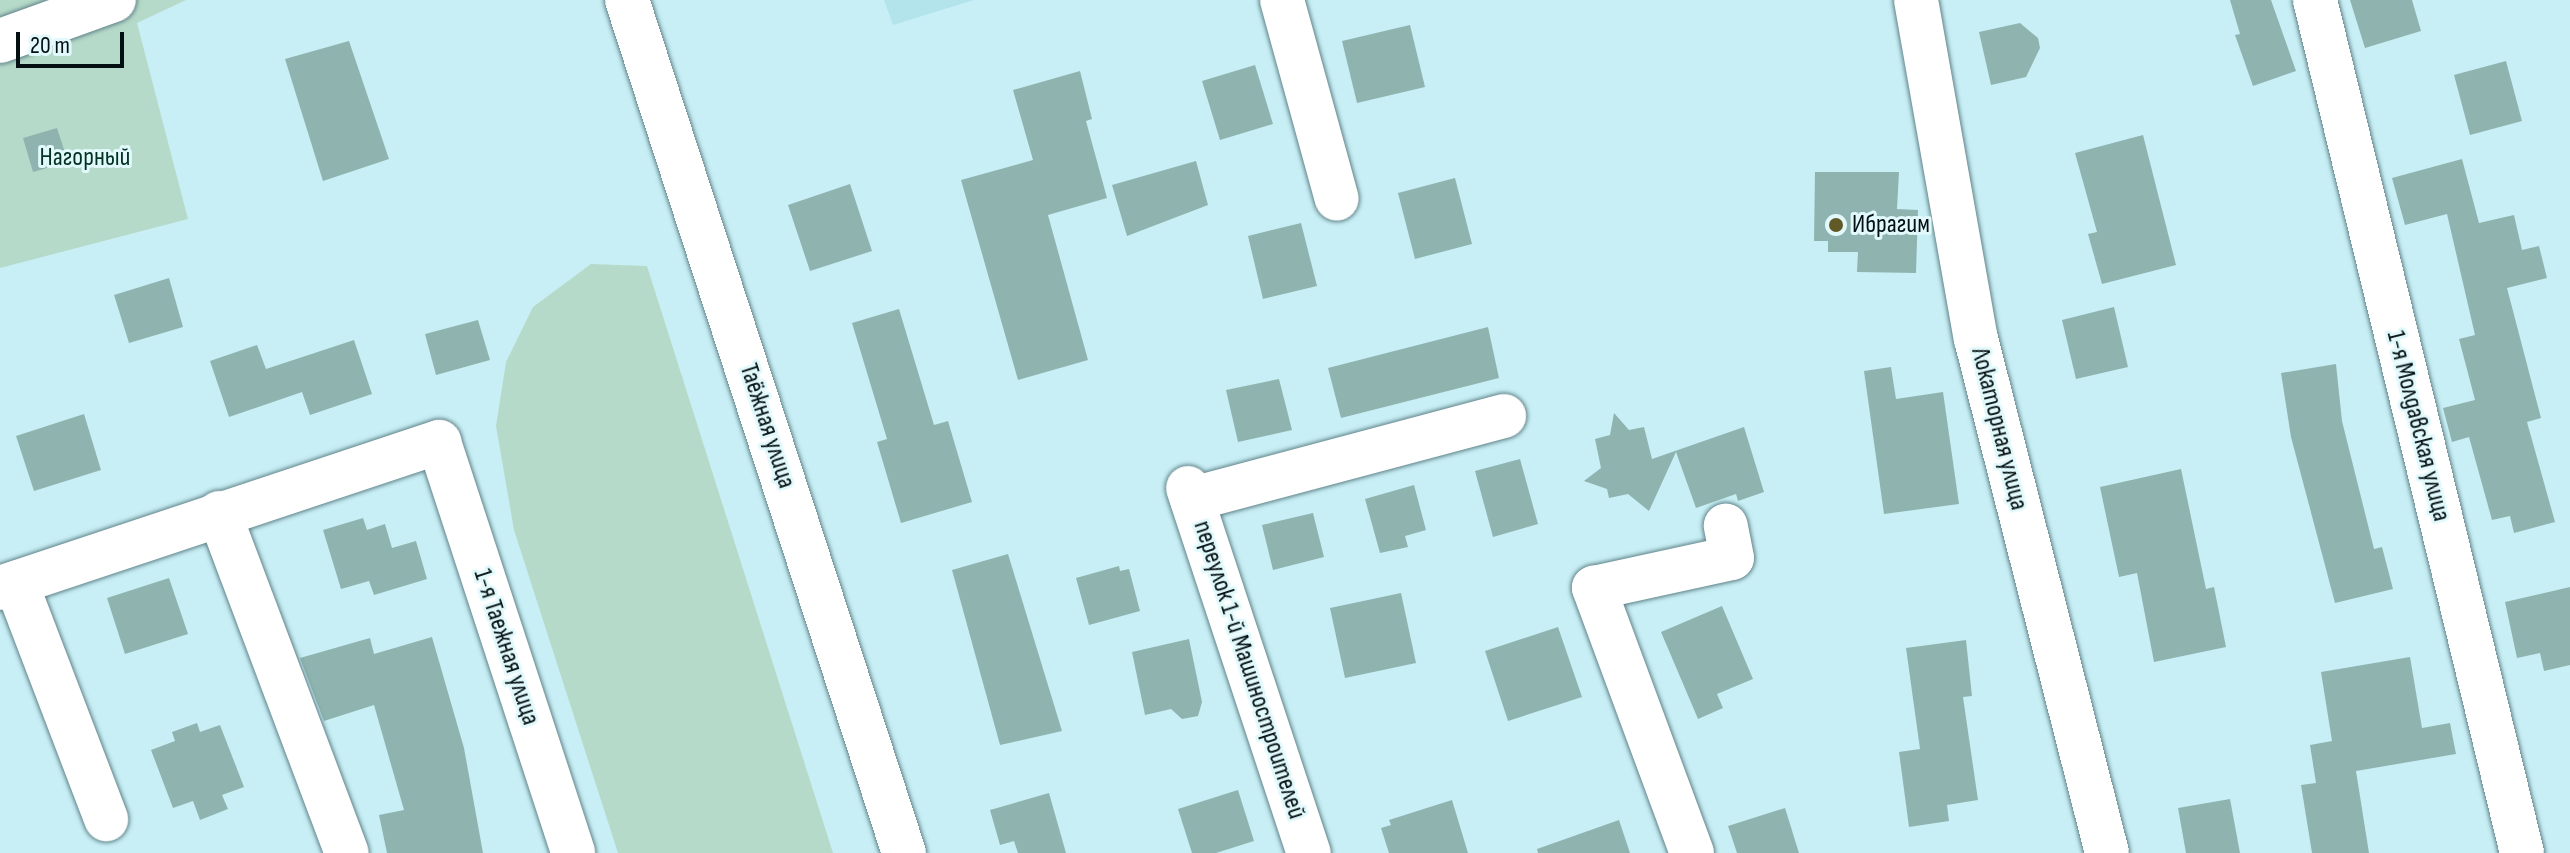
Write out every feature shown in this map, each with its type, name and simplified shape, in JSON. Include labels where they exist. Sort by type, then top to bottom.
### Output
[{"type":"street","points":[[0,41],[114,0]]},
{"type":"street","name":"Таёжная улица","points":[[627,0],[904,853]]},
{"type":"street","points":[[1282,0],[1337,199]]},
{"type":"street","name":"Локаторная улица","points":[[1916,0],[1976,339],[2107,853]]},
{"type":"street","name":"1-я Молдавская улица","points":[[2315,0],[2522,853]]},
{"type":"street","name":"переулок 1-й Машиностроителей","points":[[1309,853],[1190,494],[1504,416]]},
{"type":"street","name":"1-я Таежная улица","points":[[219,513],[439,442],[573,853]]},
{"type":"street","points":[[106,819],[8,586],[219,513],[347,853]]},
{"type":"street","points":[[1692,853],[1594,588],[1732,558],[1726,526]]},
{"type":"shaded area","points":[[884,0],[974,0],[893,25]]},
{"type":"green space","name":"Нагорный","points":[[0,0],[186,0],[137,23],[188,219],[0,268]]},
{"type":"green space","points":[[591,264],[647,266],[833,853],[618,853],[514,530],[496,426],[506,362],[533,307]]},
{"type":"building","points":[[2230,0],[2271,0],[2296,71],[2253,86],[2235,35],[2240,34]]},
{"type":"building","points":[[2350,0],[2412,0],[2421,31],[2365,48]]},
{"type":"building","points":[[2020,23],[2038,38],[2040,48],[2026,77],[1991,85],[1979,32]]},
{"type":"building","points":[[1410,25],[1425,87],[1357,103],[1342,41]]},
{"type":"building","points":[[349,41],[389,159],[323,181],[285,59]]},
{"type":"building","points":[[2506,61],[2522,121],[2470,135],[2454,75]]},
{"type":"building","points":[[1255,65],[1273,124],[1220,140],[1202,81]]},
{"type":"building","points":[[1080,71],[1092,119],[1086,121],[1107,198],[1048,215],[1088,360],[1018,380],[961,180],[1033,160],[1013,90]]},
{"type":"building","points":[[57,128],[68,162],[33,172],[23,138]]},
{"type":"building","points":[[2143,135],[2176,265],[2102,284],[2088,234],[2097,232],[2075,153]]},
{"type":"building","points":[[2462,159],[2479,223],[2514,215],[2522,250],[2539,246],[2547,278],[2507,288],[2541,418],[2527,422],[2555,522],[2514,533],[2510,516],[2492,520],[2469,437],[2452,442],[2443,408],[2475,400],[2459,339],[2475,335],[2447,214],[2405,225],[2392,178]]},
{"type":"building","points":[[1196,161],[1208,205],[1127,236],[1112,185]]},
{"type":"building","points":[[1815,172],[1899,172],[1897,209],[1918,210],[1916,273],[1857,272],[1858,252],[1828,252],[1828,241],[1814,241]]},
{"type":"building","points":[[1455,178],[1472,244],[1415,259],[1398,193]]},
{"type":"building","points":[[850,184],[872,251],[810,271],[788,205]]},
{"type":"building","points":[[1301,223],[1317,286],[1263,299],[1248,236]]},
{"type":"building","points":[[169,278],[183,327],[129,343],[114,295]]},
{"type":"building","points":[[2114,307],[2128,367],[2076,379],[2062,320]]},
{"type":"building","points":[[899,309],[934,425],[948,421],[972,502],[901,523],[877,442],[887,439],[852,323]]},
{"type":"building","points":[[478,320],[490,360],[436,375],[425,334]]},
{"type":"building","points":[[1488,327],[1499,378],[1341,418],[1328,368]]},
{"type":"building","points":[[354,340],[372,394],[310,415],[302,392],[229,417],[210,361],[257,345],[266,369]]},
{"type":"building","points":[[2336,364],[2342,421],[2374,549],[2382,547],[2393,589],[2335,603],[2291,437],[2281,373]]},
{"type":"building","points":[[1891,367],[1896,399],[1943,392],[1959,504],[1884,514],[1864,371]]},
{"type":"building","points":[[1279,379],[1292,430],[1238,442],[1226,390]]},
{"type":"building","points":[[1614,413],[1629,430],[1644,427],[1652,459],[1744,427],[1764,492],[1738,501],[1736,494],[1696,508],[1676,452],[1649,511],[1628,494],[1609,498],[1607,489],[1584,481],[1601,468],[1595,439],[1610,435]]},
{"type":"building","points":[[84,414],[101,470],[34,491],[16,436]]},
{"type":"building","points":[[1520,459],[1538,524],[1493,537],[1475,471]]},
{"type":"building","points":[[2181,469],[2206,589],[2214,587],[2226,647],[2154,662],[2137,573],[2119,577],[2100,487]]},
{"type":"building","points":[[1414,485],[1426,530],[1405,536],[1408,547],[1380,553],[1365,499]]},
{"type":"building","points":[[1313,513],[1324,557],[1273,570],[1262,525]]},
{"type":"building","points":[[363,518],[367,530],[385,524],[392,548],[416,541],[427,579],[374,595],[369,581],[341,589],[323,530]]},
{"type":"building","points":[[1008,554],[1062,731],[1000,745],[952,570]]},
{"type":"building","points":[[1119,566],[1120,571],[1129,569],[1140,611],[1089,625],[1076,578]]},
{"type":"building","points":[[169,578],[188,634],[125,654],[107,598]]},
{"type":"building","points":[[2570,587],[2570,665],[2544,671],[2540,653],[2517,658],[2505,602]]},
{"type":"building","points":[[1401,593],[1416,663],[1345,678],[1330,608]]},
{"type":"building","points":[[1722,606],[1753,679],[1717,694],[1723,708],[1698,719],[1661,632]]},
{"type":"building","points":[[1558,627],[1582,697],[1508,721],[1485,651]]},
{"type":"building","points":[[432,637],[464,748],[483,853],[387,853],[379,815],[404,810],[374,705],[324,721],[300,658],[370,638],[374,654]]},
{"type":"building","points":[[1189,639],[1202,702],[1198,716],[1182,719],[1171,709],[1145,715],[1132,652]]},
{"type":"building","points":[[1966,640],[1972,696],[1963,697],[1978,800],[1947,805],[1949,821],[1909,827],[1899,752],[1920,749],[1906,648]]},
{"type":"building","points":[[2410,657],[2422,728],[2450,723],[2456,754],[2356,771],[2369,853],[2312,853],[2301,785],[2316,783],[2310,745],[2332,741],[2321,672]]},
{"type":"building","points":[[197,723],[200,732],[220,725],[244,787],[222,795],[228,809],[200,820],[193,801],[173,808],[151,750],[175,741],[172,732]]},
{"type":"building","points":[[1238,790],[1254,841],[1216,853],[1192,853],[1178,809]]},
{"type":"building","points":[[1049,793],[1066,853],[1018,853],[1014,841],[1000,845],[990,810]]},
{"type":"building","points":[[2230,799],[2240,853],[2186,853],[2178,808]]},
{"type":"building","points":[[1452,800],[1468,853],[1389,853],[1381,828],[1391,825],[1389,820]]},
{"type":"building","points":[[1785,808],[1799,853],[1737,853],[1728,826]]},
{"type":"building","points":[[1619,820],[1630,853],[1538,853],[1537,849]]},
{"type":"place","name":"Ибрагим","points":[[1836,225]]}]
